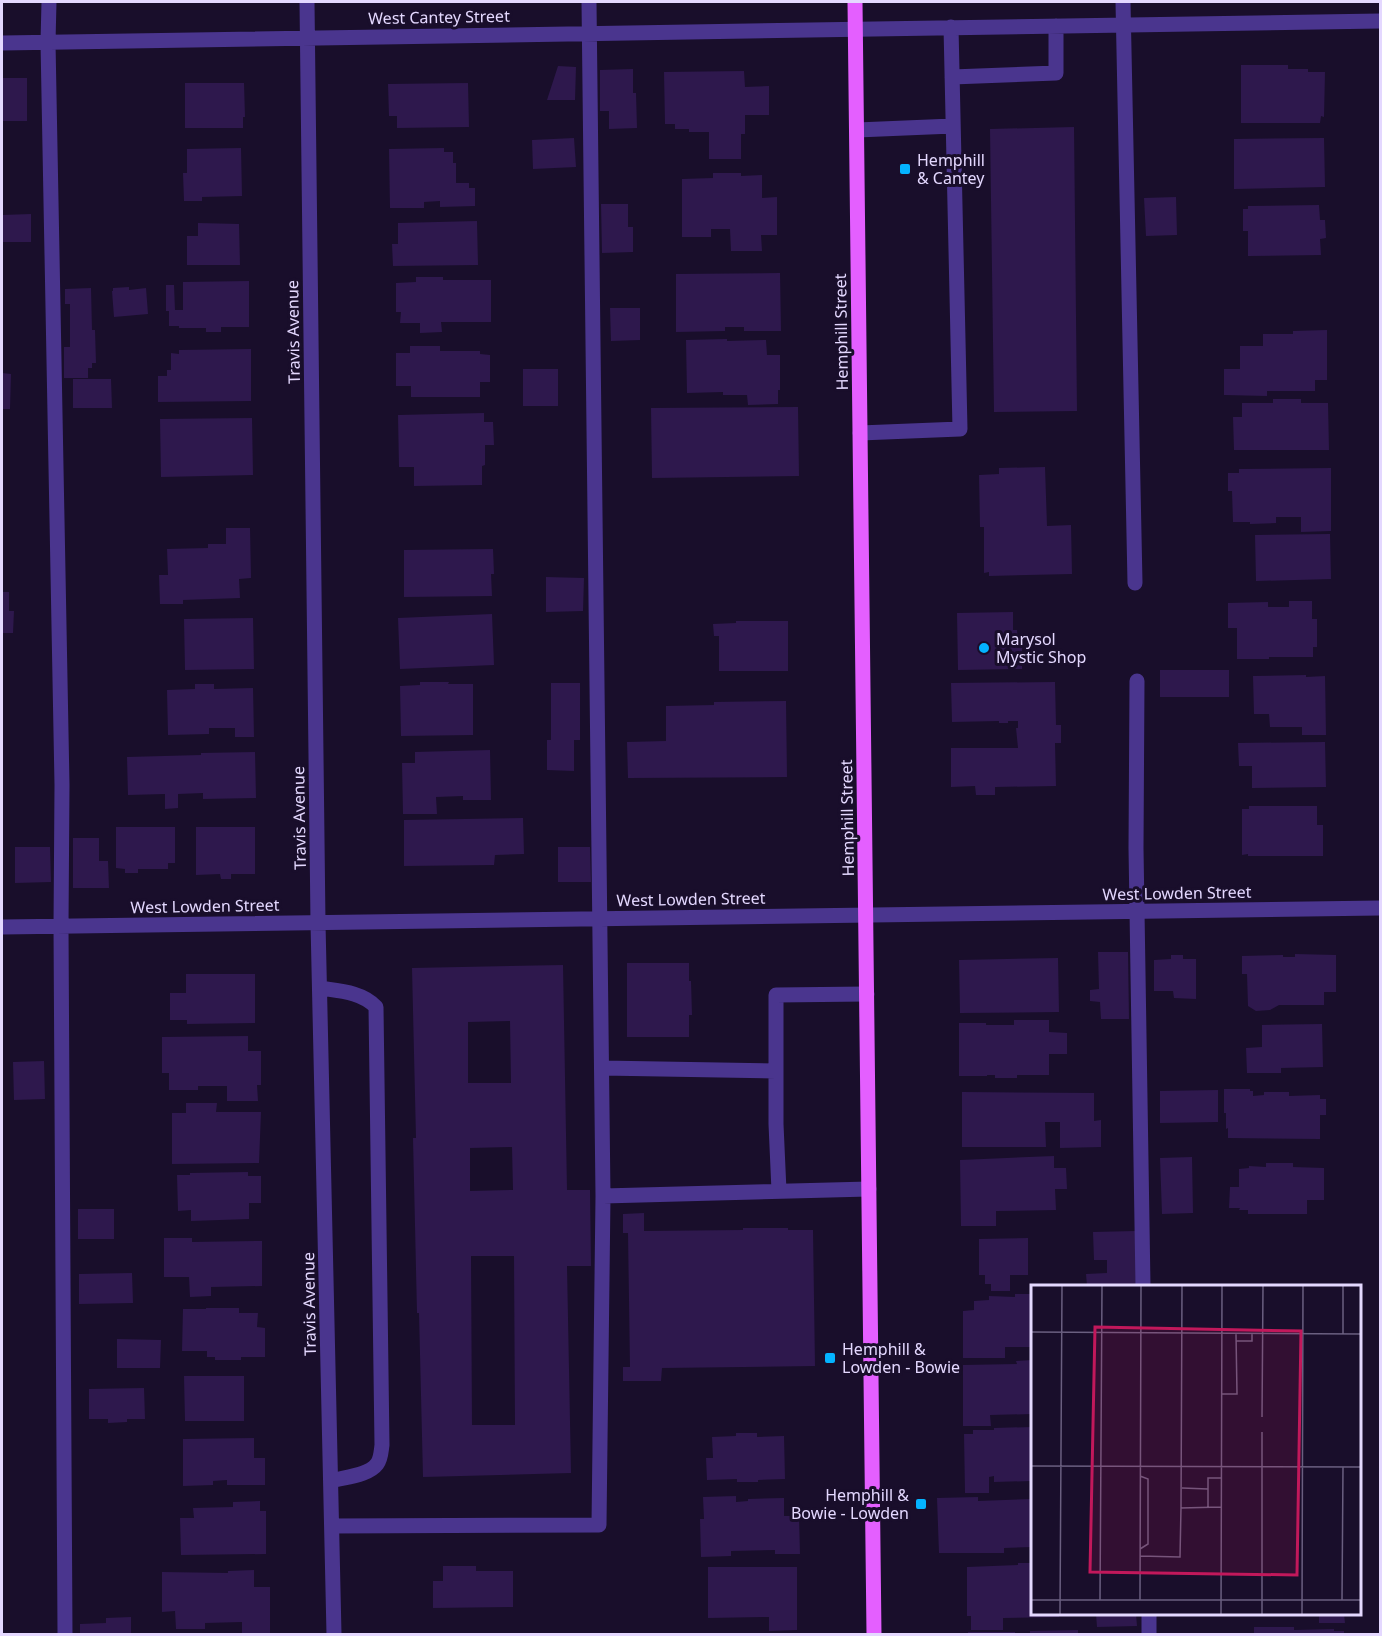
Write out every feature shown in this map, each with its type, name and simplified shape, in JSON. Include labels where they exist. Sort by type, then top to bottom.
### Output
[{"type":"main road","name":"Hemphill Street","points":[[855,2],[874,1635]]},
{"type":"street","points":[[49,2],[62,773],[65,1635]]},
{"type":"street","name":"Travis Avenue","points":[[308,2],[318,923],[334,1635]]},
{"type":"street","points":[[332,1526],[599,1525],[603,1196],[589,2]]},
{"type":"street","points":[[1123,2],[1135,583]]},
{"type":"street","name":"West Cantey Street","points":[[2,42],[1380,21]]},
{"type":"street","points":[[952,77],[1056,73],[1056,26]]},
{"type":"street","points":[[860,434],[960,429],[951,27]]},
{"type":"street","points":[[856,130],[953,126]]},
{"type":"street","points":[[1137,681],[1136,911],[1143,1285]]},
{"type":"street","name":"West Lowden Street","points":[[2,927],[1380,908]]},
{"type":"street","points":[[320,988],[356,994],[370,1000],[376,1007],[382,1445],[376,1466],[366,1472],[331,1481]]},
{"type":"street","points":[[779,1191],[776,1124],[776,995],[867,994]]},
{"type":"street","points":[[602,1068],[776,1071]]},
{"type":"street","points":[[603,1196],[869,1189]]},
{"type":"street","points":[[1149,1615],[1149,1635]]},
{"type":"building","points":[[1241,65],[1288,65],[1288,69],[1325,72],[1324,117],[1321,116],[1320,123],[1241,123]]},
{"type":"building","points":[[558,66],[576,67],[575,100],[547,100]]},
{"type":"building","points":[[633,69],[637,128],[609,129],[609,111],[600,111],[600,70]]},
{"type":"building","points":[[744,71],[745,87],[769,86],[769,115],[745,115],[745,134],[741,134],[741,159],[709,159],[709,132],[689,132],[689,129],[675,129],[675,124],[665,124],[664,72]]},
{"type":"building","points":[[2,78],[27,78],[27,121],[2,121]]},
{"type":"building","points":[[185,83],[244,83],[243,128],[185,128]]},
{"type":"building","points":[[468,83],[469,127],[397,128],[397,116],[389,116],[388,84]]},
{"type":"building","points":[[1074,127],[1077,411],[994,412],[990,129]]},
{"type":"building","points":[[574,138],[576,167],[533,169],[532,140]]},
{"type":"building","points":[[1324,138],[1325,187],[1234,189],[1234,139]]},
{"type":"building","points":[[241,148],[242,196],[202,197],[202,201],[184,201],[183,173],[187,173],[187,149]]},
{"type":"building","points":[[444,148],[444,152],[453,152],[453,163],[456,163],[456,183],[469,183],[469,188],[475,188],[475,206],[440,207],[440,201],[424,202],[424,208],[390,208],[389,149]]},
{"type":"building","points":[[713,173],[741,173],[741,176],[762,175],[762,198],[777,197],[777,235],[761,235],[762,251],[731,251],[730,229],[711,229],[711,237],[682,237],[682,179],[713,178]]},
{"type":"building","points":[[1176,197],[1177,235],[1146,236],[1144,198]]},
{"type":"building","points":[[601,204],[628,204],[628,227],[633,227],[633,252],[602,253]]},
{"type":"building","points":[[1319,205],[1320,220],[1325,220],[1326,238],[1320,239],[1321,255],[1248,256],[1248,231],[1243,231],[1243,209],[1248,209],[1248,206]]},
{"type":"building","points":[[31,214],[31,242],[2,242],[2,215]]},
{"type":"building","points":[[477,221],[478,265],[393,266],[392,244],[398,244],[398,223]]},
{"type":"building","points":[[198,223],[239,224],[240,265],[187,265],[187,236],[198,236]]},
{"type":"building","points":[[780,273],[781,331],[744,331],[744,327],[725,327],[725,331],[676,332],[676,274]]},
{"type":"building","points":[[416,277],[443,277],[443,280],[491,280],[491,322],[441,322],[442,332],[420,333],[420,323],[400,323],[401,312],[396,312],[396,283],[416,282]]},
{"type":"building","points":[[249,281],[249,327],[221,327],[221,332],[206,332],[206,328],[169,326],[169,311],[166,311],[166,285],[174,285],[175,310],[183,310],[183,282]]},
{"type":"building","points":[[129,287],[129,290],[146,288],[148,314],[114,317],[113,288]]},
{"type":"building","points":[[91,288],[96,363],[92,363],[92,368],[88,368],[88,378],[64,378],[64,347],[70,347],[70,304],[65,304],[65,289]]},
{"type":"building","points":[[610,308],[640,308],[640,340],[611,341]]},
{"type":"building","points":[[1327,330],[1327,380],[1315,380],[1315,391],[1267,391],[1267,396],[1224,395],[1224,369],[1240,369],[1240,346],[1263,346],[1263,334],[1293,334],[1293,331]]},
{"type":"building","points":[[727,339],[727,341],[766,340],[767,355],[780,355],[778,404],[748,405],[747,395],[723,395],[723,392],[687,393],[686,340]]},
{"type":"building","points":[[410,346],[440,346],[440,351],[480,351],[480,354],[490,355],[490,382],[480,382],[480,397],[411,397],[411,386],[396,386],[396,353],[410,353]]},
{"type":"building","points":[[251,349],[251,401],[158,402],[158,376],[167,376],[167,370],[171,370],[171,353],[179,354],[179,350]]},
{"type":"building","points":[[523,369],[558,369],[558,406],[523,406]]},
{"type":"building","points":[[2,373],[11,374],[10,409],[2,409]]},
{"type":"building","points":[[73,379],[111,379],[112,408],[73,408]]},
{"type":"building","points":[[1273,399],[1301,399],[1301,403],[1328,403],[1329,450],[1234,450],[1233,417],[1242,417],[1242,403],[1273,403]]},
{"type":"building","points":[[798,407],[799,476],[652,478],[651,408]]},
{"type":"building","points":[[484,413],[484,422],[493,422],[494,445],[485,445],[482,485],[414,486],[414,467],[399,467],[398,415]]},
{"type":"building","points":[[252,418],[253,475],[161,477],[160,419]]},
{"type":"building","points":[[1045,467],[1047,526],[1071,525],[1072,574],[989,576],[989,572],[984,573],[984,527],[980,527],[979,475],[999,474],[999,468]]},
{"type":"building","points":[[1331,468],[1331,531],[1301,532],[1301,517],[1276,517],[1276,523],[1233,522],[1232,491],[1228,491],[1228,473],[1239,473],[1239,469]]},
{"type":"building","points":[[226,528],[250,528],[251,578],[239,579],[240,598],[183,600],[183,604],[160,604],[159,575],[168,575],[167,549],[208,548],[208,544],[226,544]]},
{"type":"building","points":[[1330,534],[1331,579],[1256,581],[1255,535]]},
{"type":"building","points":[[493,549],[492,596],[404,597],[404,550]]},
{"type":"building","points":[[546,577],[584,578],[583,611],[546,612]]},
{"type":"building","points":[[2,592],[9,592],[9,611],[14,611],[13,633],[2,633]]},
{"type":"building","points":[[1289,601],[1312,601],[1312,619],[1317,619],[1317,647],[1313,647],[1313,657],[1237,659],[1237,628],[1228,628],[1228,603],[1268,602],[1268,607],[1289,607]]},
{"type":"building","points":[[1013,612],[1013,630],[1017,630],[1018,641],[1022,641],[1022,669],[958,670],[957,613]]},
{"type":"building","points":[[492,614],[494,665],[400,669],[398,618]]},
{"type":"building","points":[[253,618],[254,669],[185,670],[184,619]]},
{"type":"building","points":[[736,621],[788,621],[788,671],[719,671],[719,636],[714,636],[713,624],[736,623]]},
{"type":"building","points":[[1160,670],[1229,670],[1229,697],[1160,697]]},
{"type":"building","points":[[1306,675],[1306,677],[1325,676],[1326,735],[1302,735],[1302,727],[1270,727],[1269,714],[1254,714],[1253,676]]},
{"type":"building","points":[[420,682],[473,684],[473,735],[401,736],[400,686],[420,685]]},
{"type":"building","points":[[1055,682],[1056,725],[1061,725],[1061,743],[1055,743],[1056,786],[995,787],[995,795],[976,795],[975,786],[951,787],[951,748],[1018,748],[1016,728],[1018,728],[1018,721],[1008,721],[1008,723],[999,723],[999,721],[952,722],[951,683]]},
{"type":"building","points":[[551,683],[580,683],[580,740],[574,740],[574,771],[547,770],[547,740],[551,740]]},
{"type":"building","points":[[195,684],[214,684],[214,689],[253,688],[254,737],[235,737],[235,728],[209,728],[209,734],[168,735],[167,690],[195,689]]},
{"type":"building","points":[[786,701],[787,777],[628,778],[627,742],[666,741],[666,706],[714,705],[714,702]]},
{"type":"building","points":[[1325,742],[1326,787],[1252,788],[1252,766],[1239,766],[1238,743]]},
{"type":"building","points":[[490,750],[491,800],[463,800],[463,796],[436,797],[437,814],[403,814],[402,763],[415,763],[415,752]]},
{"type":"building","points":[[255,752],[256,798],[203,799],[203,793],[178,794],[178,808],[165,809],[165,794],[128,795],[127,757]]},
{"type":"building","points":[[1249,806],[1317,806],[1317,825],[1323,825],[1323,856],[1242,855],[1242,809],[1249,809]]},
{"type":"building","points":[[523,818],[524,854],[495,855],[494,865],[404,866],[404,820]]},
{"type":"building","points":[[116,827],[175,827],[175,863],[168,863],[168,869],[138,869],[138,873],[125,873],[125,869],[116,868]]},
{"type":"building","points":[[196,827],[255,827],[255,874],[231,874],[231,879],[221,879],[220,874],[196,875]]},
{"type":"building","points":[[73,838],[99,838],[99,861],[108,861],[109,888],[73,888]]},
{"type":"building","points":[[15,847],[50,847],[51,882],[15,883]]},
{"type":"building","points":[[558,847],[590,847],[591,882],[558,882]]},
{"type":"building","points":[[1098,952],[1128,952],[1129,1019],[1101,1019],[1100,1002],[1090,1001],[1090,990],[1099,989]]},
{"type":"building","points":[[1295,954],[1336,955],[1336,992],[1324,992],[1324,1005],[1279,1005],[1270,1010],[1256,1011],[1248,1006],[1247,974],[1242,974],[1242,956],[1295,957]]},
{"type":"building","points":[[1171,955],[1183,955],[1183,959],[1196,959],[1196,999],[1174,998],[1173,991],[1154,991],[1154,960],[1171,959]]},
{"type":"building","points":[[1058,958],[1059,1012],[960,1013],[959,960]]},
{"type":"building","points":[[627,963],[689,963],[692,1015],[689,1015],[689,1037],[627,1037]]},
{"type":"building","points":[[563,965],[567,1190],[590,1190],[591,1266],[567,1266],[571,1473],[423,1477],[413,1138],[416,1138],[412,968]],"holes":[[[510,1021],[511,1083],[468,1083],[468,1022]],[[512,1147],[513,1190],[470,1191],[470,1148]],[[471,1256],[514,1256],[515,1425],[472,1425]]]},
{"type":"building","points":[[186,974],[255,974],[255,1023],[187,1024],[187,1020],[170,1020],[170,993],[186,993]]},
{"type":"building","points":[[1014,1020],[1049,1020],[1049,1032],[1067,1033],[1067,1054],[1049,1054],[1049,1075],[1017,1075],[1017,1078],[995,1078],[995,1075],[959,1076],[959,1023],[1014,1025]]},
{"type":"building","points":[[1322,1024],[1323,1067],[1281,1068],[1281,1073],[1247,1073],[1246,1048],[1262,1047],[1262,1025]]},
{"type":"building","points":[[248,1036],[248,1051],[261,1051],[261,1085],[257,1085],[258,1101],[227,1101],[227,1086],[198,1086],[198,1090],[169,1090],[169,1073],[162,1073],[162,1037]]},
{"type":"building","points":[[44,1061],[45,1099],[14,1100],[13,1062]]},
{"type":"building","points":[[1224,1089],[1250,1089],[1253,1091],[1253,1096],[1264,1095],[1264,1092],[1289,1092],[1289,1096],[1320,1095],[1320,1099],[1326,1099],[1326,1115],[1320,1115],[1320,1139],[1228,1138],[1226,1113],[1224,1113]]},
{"type":"building","points":[[1218,1090],[1218,1122],[1160,1123],[1160,1091]]},
{"type":"building","points":[[962,1092],[1094,1093],[1094,1121],[1101,1120],[1101,1147],[1060,1148],[1060,1122],[1045,1122],[1046,1147],[962,1147]]},
{"type":"building","points":[[186,1103],[217,1103],[216,1112],[261,1112],[259,1163],[172,1164],[172,1113],[186,1113]]},
{"type":"building","points":[[1054,1156],[1054,1168],[1066,1168],[1067,1189],[1055,1189],[1056,1210],[996,1211],[996,1226],[961,1226],[960,1160]]},
{"type":"building","points":[[1192,1157],[1193,1213],[1162,1214],[1160,1158]]},
{"type":"building","points":[[1266,1163],[1293,1163],[1293,1167],[1324,1168],[1324,1200],[1307,1200],[1307,1214],[1248,1214],[1248,1210],[1229,1208],[1230,1187],[1239,1187],[1239,1169],[1249,1168],[1249,1166],[1266,1167]]},
{"type":"building","points":[[248,1172],[248,1176],[261,1176],[261,1203],[249,1203],[249,1219],[191,1221],[191,1210],[178,1211],[177,1175]]},
{"type":"building","points":[[78,1209],[114,1209],[114,1239],[78,1239]]},
{"type":"building","points":[[644,1213],[644,1231],[743,1230],[743,1228],[813,1230],[815,1366],[662,1368],[661,1381],[623,1381],[623,1367],[630,1367],[628,1233],[623,1233],[623,1214]]},
{"type":"building","points":[[1135,1231],[1137,1285],[1087,1285],[1086,1274],[1107,1273],[1107,1260],[1094,1260],[1093,1232]]},
{"type":"building","points":[[164,1238],[192,1238],[192,1242],[262,1241],[262,1286],[211,1287],[211,1296],[190,1297],[189,1277],[164,1277]]},
{"type":"building","points":[[1028,1238],[1028,1275],[1010,1275],[1010,1291],[991,1291],[991,1284],[985,1284],[985,1275],[979,1275],[979,1239]]},
{"type":"building","points":[[132,1273],[133,1303],[79,1304],[79,1274]]},
{"type":"building","points":[[1015,1294],[1031,1294],[1031,1347],[1005,1347],[1005,1358],[963,1358],[963,1311],[974,1310],[974,1301],[989,1300],[989,1296],[1015,1297]]},
{"type":"building","points":[[239,1308],[239,1313],[258,1313],[257,1327],[265,1328],[265,1357],[215,1360],[215,1357],[207,1357],[207,1351],[182,1351],[183,1309]]},
{"type":"building","points":[[117,1339],[161,1340],[160,1368],[117,1368]]},
{"type":"building","points":[[1031,1360],[1031,1414],[990,1415],[991,1426],[963,1426],[963,1365],[1017,1364],[1016,1361]]},
{"type":"building","points":[[184,1376],[244,1376],[244,1421],[185,1421]]},
{"type":"building","points":[[144,1388],[145,1419],[127,1419],[127,1422],[108,1423],[108,1419],[89,1419],[89,1389]]},
{"type":"building","points":[[1031,1427],[1031,1481],[994,1482],[994,1476],[989,1477],[989,1493],[965,1493],[964,1434],[973,1434],[973,1430],[994,1430],[994,1428]]},
{"type":"building","points":[[736,1433],[757,1433],[757,1437],[784,1436],[785,1479],[758,1480],[758,1482],[737,1482],[737,1479],[707,1480],[706,1458],[713,1458],[712,1437],[736,1436]]},
{"type":"building","points":[[254,1438],[254,1458],[265,1458],[265,1485],[227,1485],[227,1480],[213,1481],[213,1485],[183,1486],[183,1439]]},
{"type":"building","points":[[736,1496],[736,1502],[748,1501],[748,1499],[784,1498],[784,1516],[799,1516],[800,1554],[775,1554],[775,1550],[731,1551],[731,1556],[701,1557],[700,1519],[704,1519],[703,1497]]},
{"type":"building","points":[[978,1497],[978,1501],[1031,1499],[1031,1547],[1004,1548],[1004,1553],[939,1553],[937,1498]]},
{"type":"building","points":[[260,1501],[260,1511],[266,1511],[266,1554],[181,1555],[180,1518],[194,1518],[193,1508],[233,1507],[233,1502]]},
{"type":"building","points":[[1018,1563],[1031,1563],[1031,1615],[1059,1615],[1059,1617],[1003,1618],[1003,1630],[971,1630],[971,1616],[967,1616],[967,1567],[1018,1565]]},
{"type":"building","points":[[443,1566],[476,1566],[476,1571],[513,1571],[513,1607],[433,1608],[433,1581],[443,1581]]},
{"type":"building","points":[[708,1567],[797,1567],[797,1630],[769,1631],[769,1617],[708,1618]]},
{"type":"building","points":[[254,1570],[254,1587],[270,1587],[270,1634],[242,1634],[242,1622],[205,1623],[205,1629],[176,1629],[175,1611],[162,1612],[162,1572],[228,1573],[228,1571]]},
{"type":"building","points":[[1096,1615],[1136,1615],[1137,1626],[1097,1627]]},
{"type":"building","points":[[1319,1615],[1344,1615],[1345,1623],[1319,1623]]},
{"type":"building","points":[[131,1617],[131,1634],[80,1634],[80,1624],[106,1623],[106,1618]]},
{"type":"building","points":[[1254,1627],[1294,1627],[1294,1630],[1334,1629],[1334,1631],[1344,1631],[1344,1634],[1254,1634]]},
{"type":"building","points":[[1078,1630],[1078,1634],[1030,1634],[1030,1631]]},
{"type":"building","points":[[968,1632],[1015,1632],[1015,1634],[968,1634]]},
{"type":"place","name":"Hemphill & Cantey","points":[[905,169]]},
{"type":"place","name":"Marysol Mystic Shop","points":[[984,648]]},
{"type":"place","name":"Hemphill & Lowden - Bowie","points":[[830,1358]]},
{"type":"place","name":"Hemphill & Bowie - Lowden","points":[[921,1504]]}]
